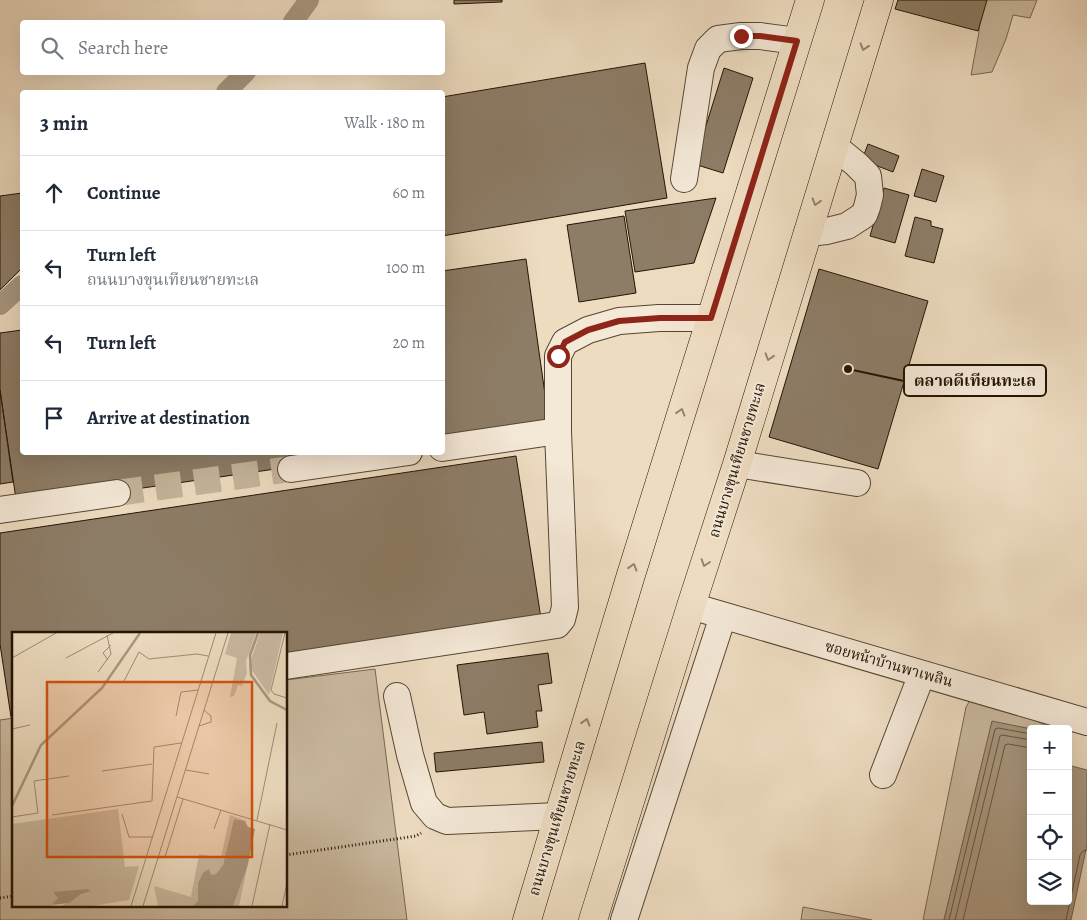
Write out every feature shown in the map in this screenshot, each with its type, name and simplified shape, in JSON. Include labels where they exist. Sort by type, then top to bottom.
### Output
[{"type":"main road","name":"ถนนบางขุนเทียนชายทะเล","points":[[527,920],[630,578],[810,0]]},
{"type":"main road","name":"ถนนบางขุนเทียนชายทะเล","points":[[593,920],[737,464],[878,0]]},
{"type":"street","points":[[684,179],[701,68],[708,49],[718,40],[741,36],[760,36],[797,41]]},
{"type":"street","points":[[807,233],[847,226],[864,215],[867,207],[870,195],[868,176],[834,146]]},
{"type":"street","points":[[288,666],[557,625],[562,618],[565,607],[558,431],[558,356],[565,342],[588,330],[619,321],[660,318],[711,318]]},
{"type":"street","points":[[445,448],[558,431]]},
{"type":"street","points":[[292,469],[388,455]]},
{"type":"street","points":[[737,464],[857,483]]},
{"type":"street","points":[[0,510],[117,493]]},
{"type":"street","name":"ซอยหน้าบ้านพาเพลิน","points":[[691,606],[1087,722]]},
{"type":"street","points":[[624,920],[723,616]]},
{"type":"street","points":[[883,776],[922,674]]},
{"type":"street","points":[[398,696],[410,754],[424,803],[435,816],[448,821],[558,816]]},
{"type":"street","points":[[647,748],[676,759]]},
{"type":"street","points":[[613,856],[642,864]]},
{"type":"path","points":[[288,855],[416,836],[448,821]]},
{"type":"shaded area","points":[[981,0],[1037,0],[1030,18],[1013,15],[1006,39],[992,72],[971,75],[979,32]]},
{"type":"shaded area","points":[[375,669],[407,920],[0,920],[0,720],[12,718],[12,908],[288,908],[288,680]]},
{"type":"shaded area","points":[[970,700],[1001,705],[1045,725],[1027,725],[1027,728],[992,722],[944,920],[923,920],[966,707]]},
{"type":"shaded area","points":[[803,907],[872,920],[801,920]]},
{"type":"water","points":[[992,721],[1027,728],[1027,905],[1072,905],[1072,766],[1087,770],[1087,845],[1071,920],[944,920]]},
{"type":"building","points":[[454,0],[502,0],[502,2],[454,4]]},
{"type":"building","points":[[898,0],[987,0],[978,31],[895,9]]},
{"type":"building","points":[[645,63],[667,198],[445,235],[445,96]]},
{"type":"building","points":[[724,68],[753,78],[723,173],[694,164]]},
{"type":"building","points":[[868,144],[899,156],[893,172],[862,160]]},
{"type":"building","points":[[922,169],[944,176],[936,202],[914,196]]},
{"type":"building","points":[[884,188],[909,195],[895,243],[870,236]]},
{"type":"building","points":[[20,193],[20,270],[0,290],[0,196]]},
{"type":"building","points":[[716,198],[694,263],[635,272],[625,211]]},
{"type":"building","points":[[624,216],[636,293],[579,302],[567,225]]},
{"type":"building","points":[[915,217],[931,221],[931,226],[943,229],[934,263],[905,256]]},
{"type":"building","points":[[526,259],[550,430],[445,446],[445,271]]},
{"type":"building","points":[[819,269],[928,301],[878,469],[769,437]]},
{"type":"building","points":[[20,330],[20,455],[373,455],[17,506],[0,390],[0,333]]},
{"type":"building","points":[[0,390],[13,482],[0,484]]},
{"type":"building","points":[[516,456],[544,638],[288,676],[288,632],[12,632],[11,717],[0,644],[0,533]]},
{"type":"building","points":[[548,653],[552,683],[538,685],[542,711],[536,711],[538,727],[487,734],[484,712],[464,715],[457,665]]},
{"type":"building","points":[[542,742],[544,762],[436,772],[434,753]]},
{"type":"waterway","points":[[294,20],[309,0]]},
{"type":"waterway","points":[[228,90],[243,75]]},
{"type":"waterway","points":[[0,305],[20,287]]},
{"type":"tunnel","points":[[117,493],[291,469]]},
{"type":"place","name":"ตลาดดีเทียนทะเล","points":[[848,369]]},
{"type":"route","points":[[558,356],[565,342],[588,330],[619,321],[660,318],[711,318],[797,41],[760,36],[741,36]]}]
